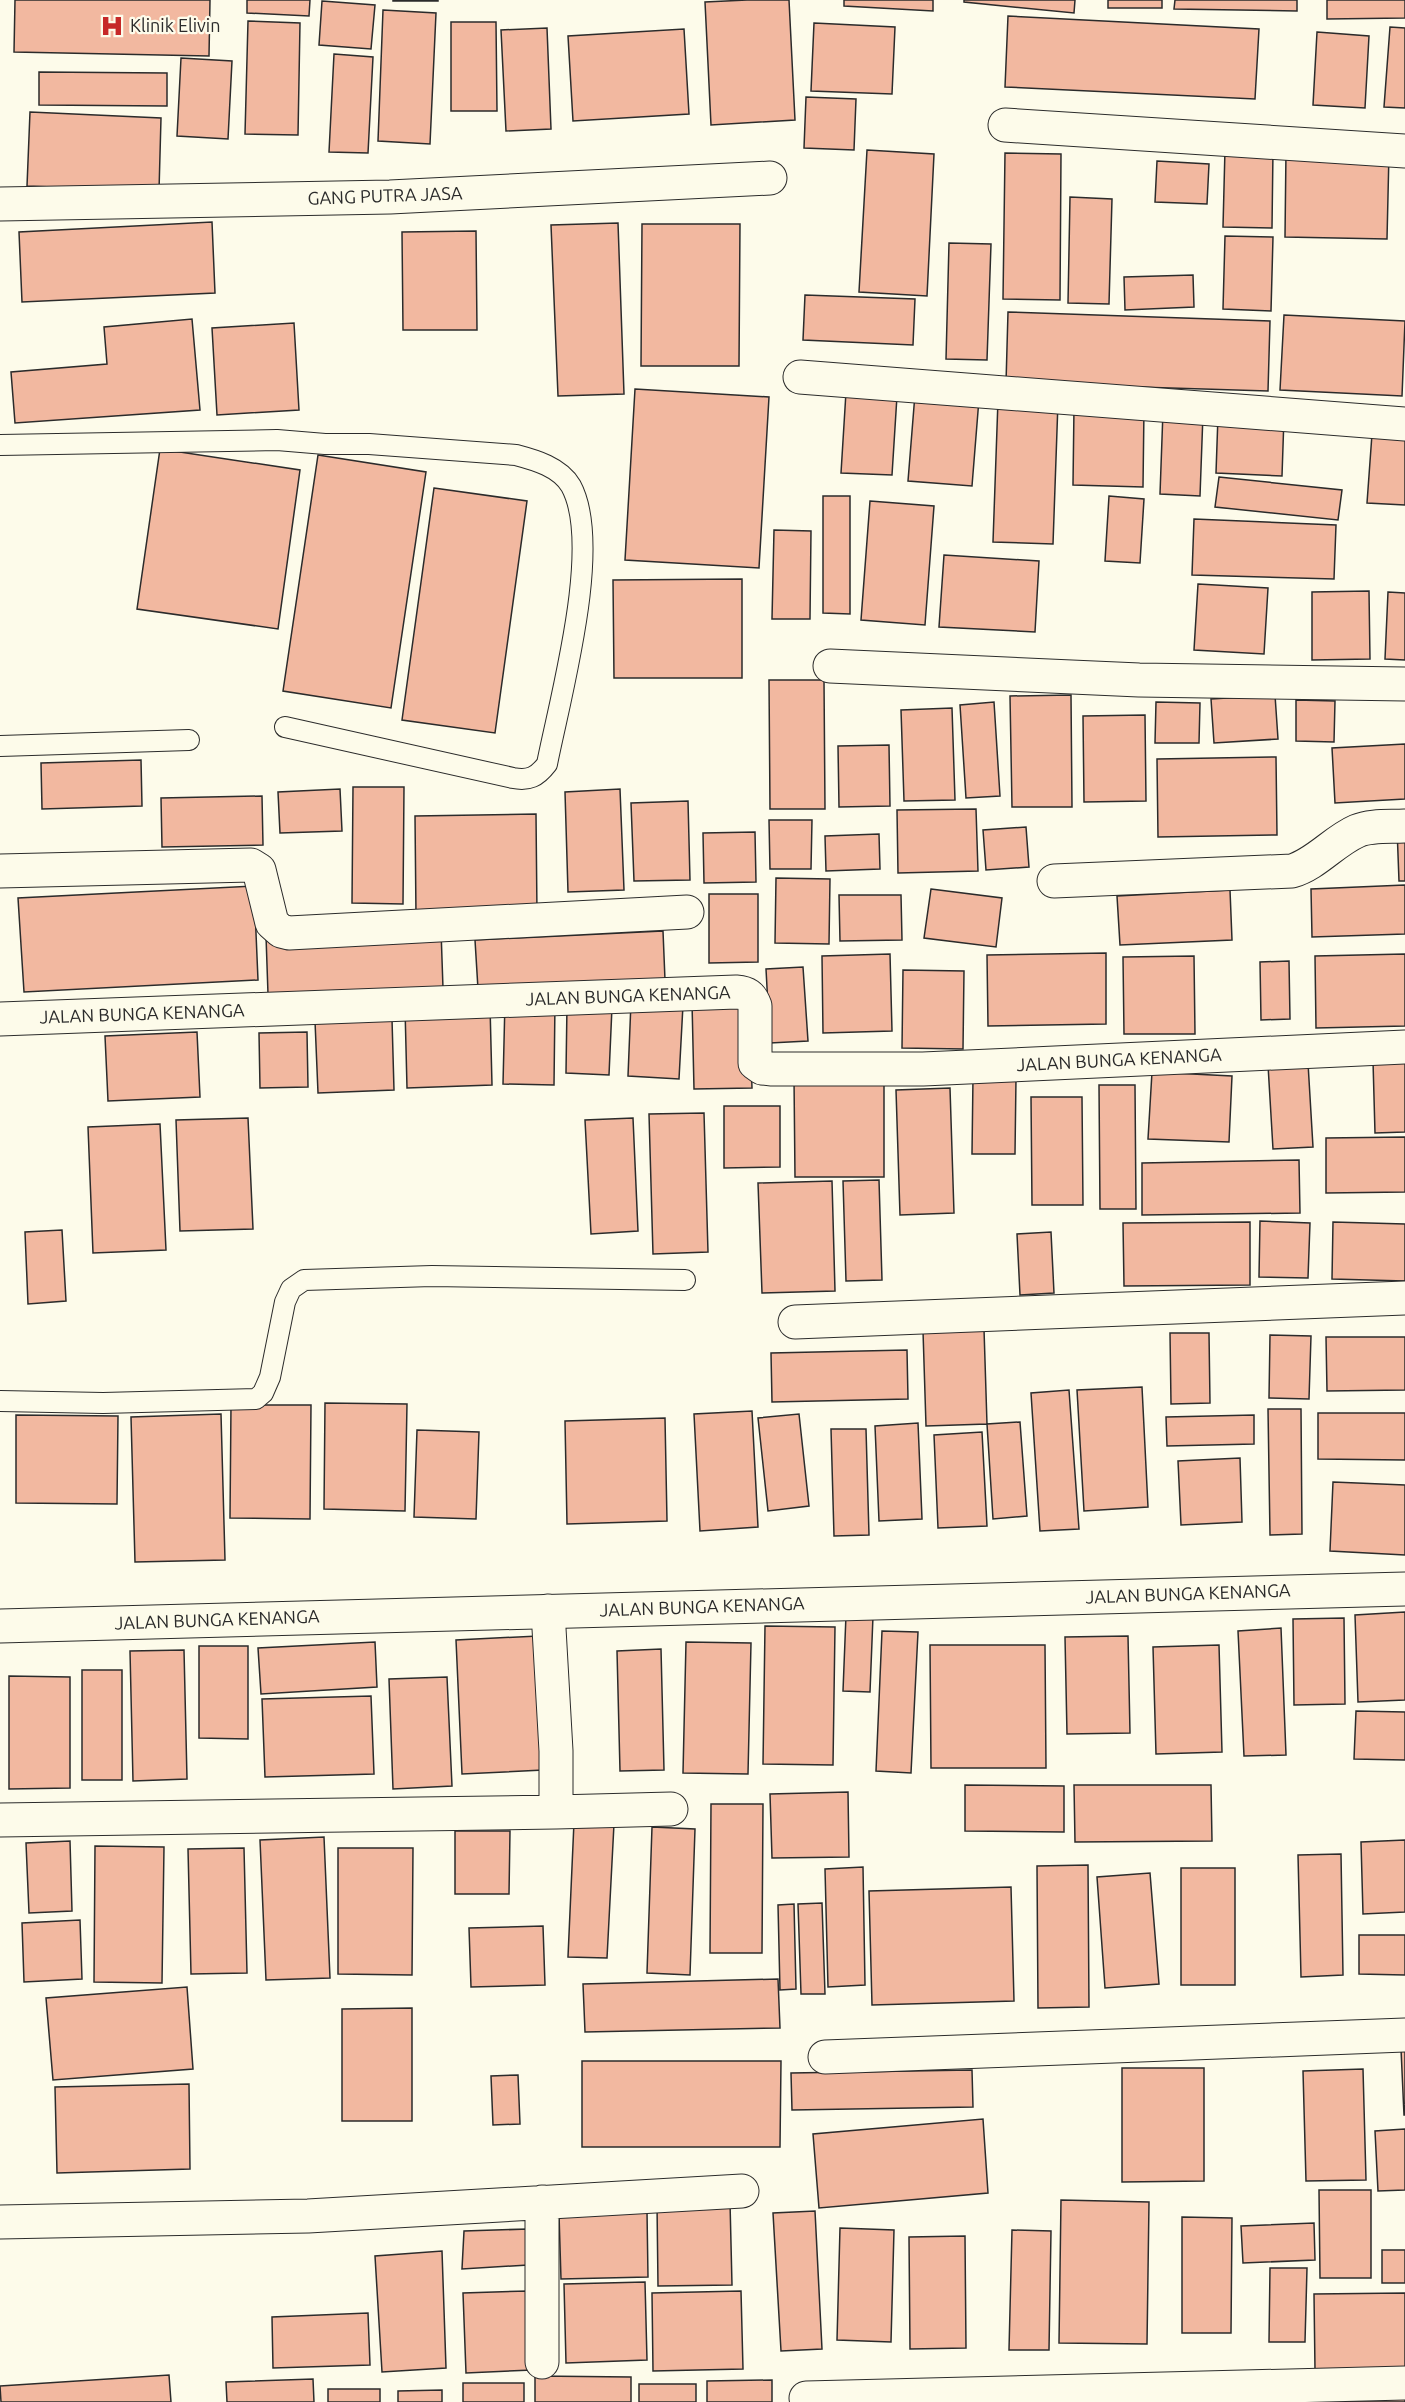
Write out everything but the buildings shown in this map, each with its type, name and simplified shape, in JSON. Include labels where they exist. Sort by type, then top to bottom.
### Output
[{"type":"street","points":[[1005,125],[1405,150]]},
{"type":"street","name":"GANG PUTRA JASA","points":[[0,204],[390,197],[770,178]]},
{"type":"street","points":[[800,378],[1405,424]]},
{"type":"street","points":[[830,666],[1139,680],[1405,684]]},
{"type":"street","points":[[1054,880],[1292,871],[1305,866],[1335,843],[1358,830],[1405,826]]},
{"type":"street","points":[[0,871],[251,865],[259,870],[272,923],[281,931],[289,933],[687,912]]},
{"type":"street","name":"JALAN BUNGA KENANGA","points":[[0,1019],[736,992],[746,993],[752,997],[755,1006],[756,1063],[762,1068],[772,1069],[923,1069],[1405,1047]]},
{"type":"street","points":[[795,1322],[1405,1298]]},
{"type":"street","name":"JALAN BUNGA KENANGA","points":[[0,1626],[1405,1589]]},
{"type":"street","points":[[548,1611],[556,1751],[556,1812]]},
{"type":"street","points":[[0,1820],[671,1809]]},
{"type":"street","points":[[825,2057],[1405,2034]]},
{"type":"street","points":[[0,2222],[308,2216],[742,2191]]},
{"type":"street","points":[[542,2202],[542,2361]]},
{"type":"street","points":[[806,2398],[1405,2383]]},
{"type":"lane","points":[[0,446],[277,440],[326,444],[369,444],[516,455],[538,460],[558,472],[570,484],[579,508],[583,536],[578,607],[546,764],[541,772],[526,780],[513,778],[285,726]]},
{"type":"lane","points":[[0,746],[189,740]]},
{"type":"lane","points":[[0,1401],[103,1403],[256,1399],[263,1393],[270,1377],[285,1302],[291,1290],[304,1281],[432,1276],[685,1280]]},
{"type":"place","name":"Klinik Elivin","points":[[112,26]]}]
